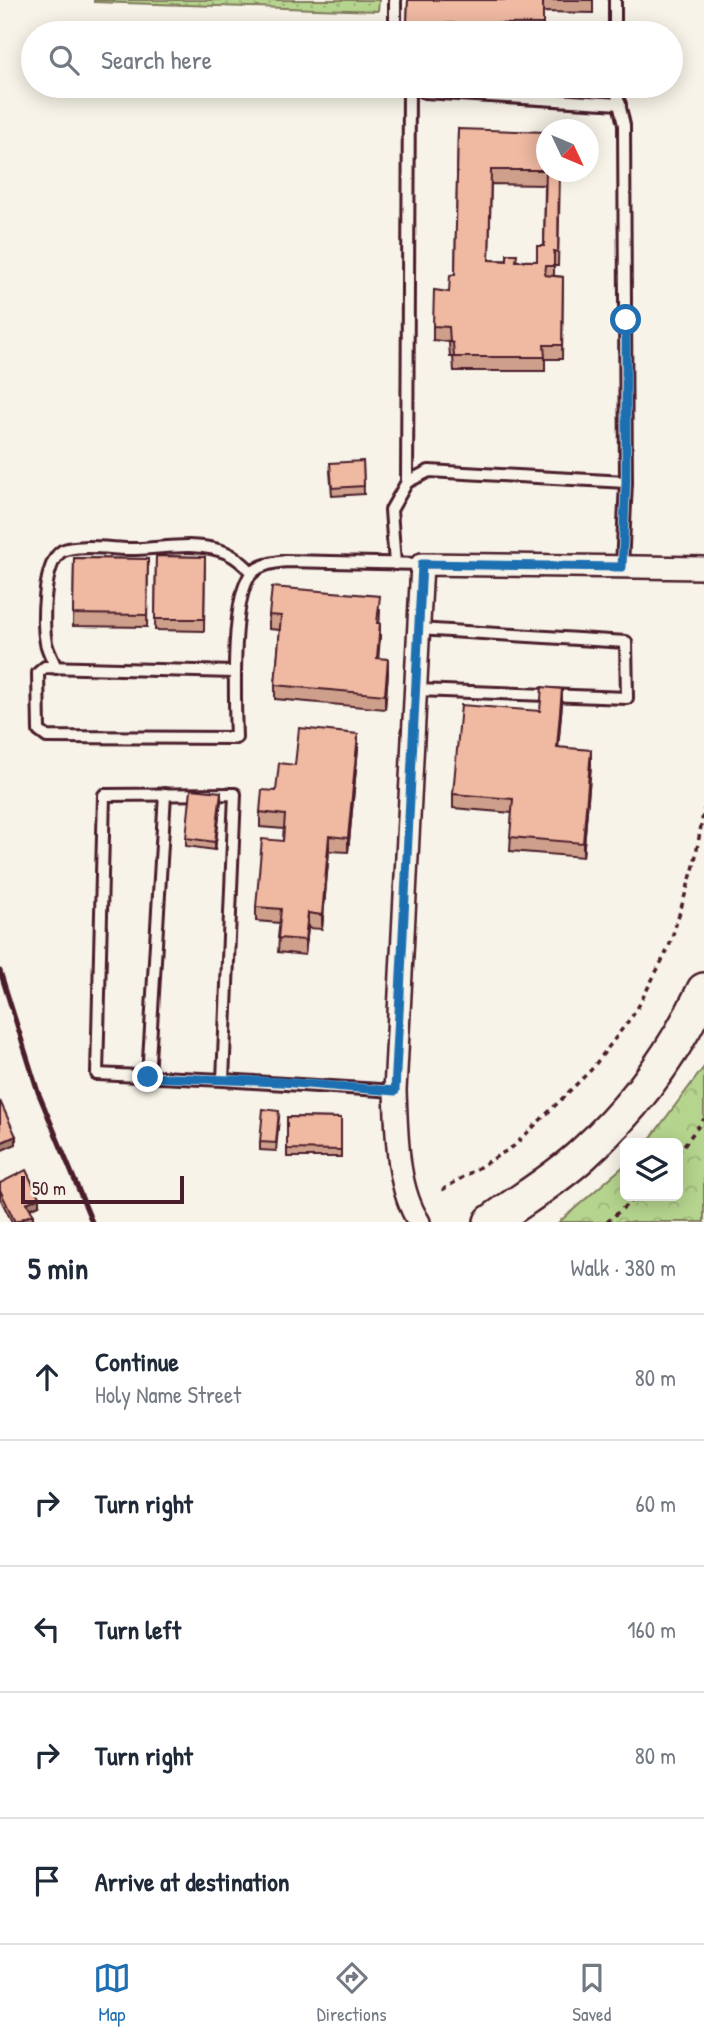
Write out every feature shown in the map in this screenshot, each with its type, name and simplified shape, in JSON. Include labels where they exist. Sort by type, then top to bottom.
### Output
[{"type":"main road","points":[[491,1222],[581,1156],[627,1109],[655,1073],[704,990]]},
{"type":"street","points":[[419,1222],[406,1196],[397,1135],[395,1091],[422,564],[704,568]]},
{"type":"lane","points":[[395,0],[395,21]]},
{"type":"lane","points":[[615,0],[615,21]]},
{"type":"lane","points":[[395,564],[391,510],[407,482],[409,98]]},
{"type":"lane","points":[[522,98],[620,104]]},
{"type":"lane","points":[[618,98],[625,125],[626,482],[622,567]]},
{"type":"lane","points":[[407,482],[429,471],[626,482]]},
{"type":"lane","points":[[56,668],[46,643],[44,624],[48,572],[62,551],[73,548],[139,549],[179,546],[210,549],[227,552],[242,562],[251,573]]},
{"type":"lane","points":[[234,672],[45,667],[38,673],[39,731],[47,737],[236,738],[234,672],[240,602],[251,573],[267,563],[286,561],[422,564]]},
{"type":"lane","points":[[417,690],[627,698],[626,642],[418,629]]},
{"type":"lane","points":[[148,1077],[165,794]]},
{"type":"lane","points":[[223,1080],[235,794],[104,795],[97,1074],[395,1091]]},
{"type":"path","points":[[442,1190],[514,1146],[591,1070],[636,1011],[670,947],[694,866],[704,809]]},
{"type":"path","points":[[683,1146],[704,1119]]},
{"type":"path","points":[[607,1222],[631,1201]]},
{"type":"green space","points":[[94,0],[379,0],[378,11]]},
{"type":"green space","points":[[704,1067],[704,1222],[559,1222],[620,1169],[620,1201],[683,1201],[683,1138],[651,1138]]},
{"type":"building","points":[[408,0],[543,0],[543,21],[407,21]]},
{"type":"building","points":[[458,129],[536,132],[536,170],[491,170],[489,260],[507,261],[507,254],[517,254],[516,261],[537,261],[537,246],[544,246],[546,182],[559,182],[558,252],[554,251],[554,266],[546,266],[545,275],[563,277],[562,345],[544,345],[545,357],[454,357],[449,327],[433,326],[434,290],[449,292],[450,275],[455,274]]},
{"type":"building","points":[[363,461],[364,486],[332,488],[330,463]]},
{"type":"building","points":[[156,556],[205,557],[204,619],[155,619]]},
{"type":"building","points":[[74,558],[148,559],[147,615],[73,614]]},
{"type":"building","points":[[272,587],[380,596],[377,658],[388,659],[385,695],[275,685],[281,616],[269,615]]},
{"type":"building","points":[[542,687],[562,689],[557,747],[591,750],[583,843],[510,837],[513,799],[453,794],[461,705],[540,711]]},
{"type":"building","points":[[299,728],[358,734],[348,838],[329,836],[322,915],[308,913],[305,940],[278,938],[281,909],[256,907],[262,839],[283,841],[285,815],[260,812],[262,790],[276,791],[279,763],[295,765]]},
{"type":"building","points":[[191,789],[221,792],[215,842],[186,838]]},
{"type":"building","points":[[0,1101],[16,1136],[0,1143]]},
{"type":"building","points":[[263,1109],[279,1111],[276,1143],[260,1142]]},
{"type":"building","points":[[287,1117],[341,1118],[341,1150],[287,1149]]},
{"type":"building","points":[[26,1170],[39,1197],[27,1203],[33,1214],[15,1222],[0,1190],[0,1183]]},
{"type":"railway","points":[[0,971],[38,1092],[92,1222]]},
{"type":"route","points":[[148,1077],[281,1082],[395,1091],[422,564],[622,567],[626,482],[626,320]]}]
